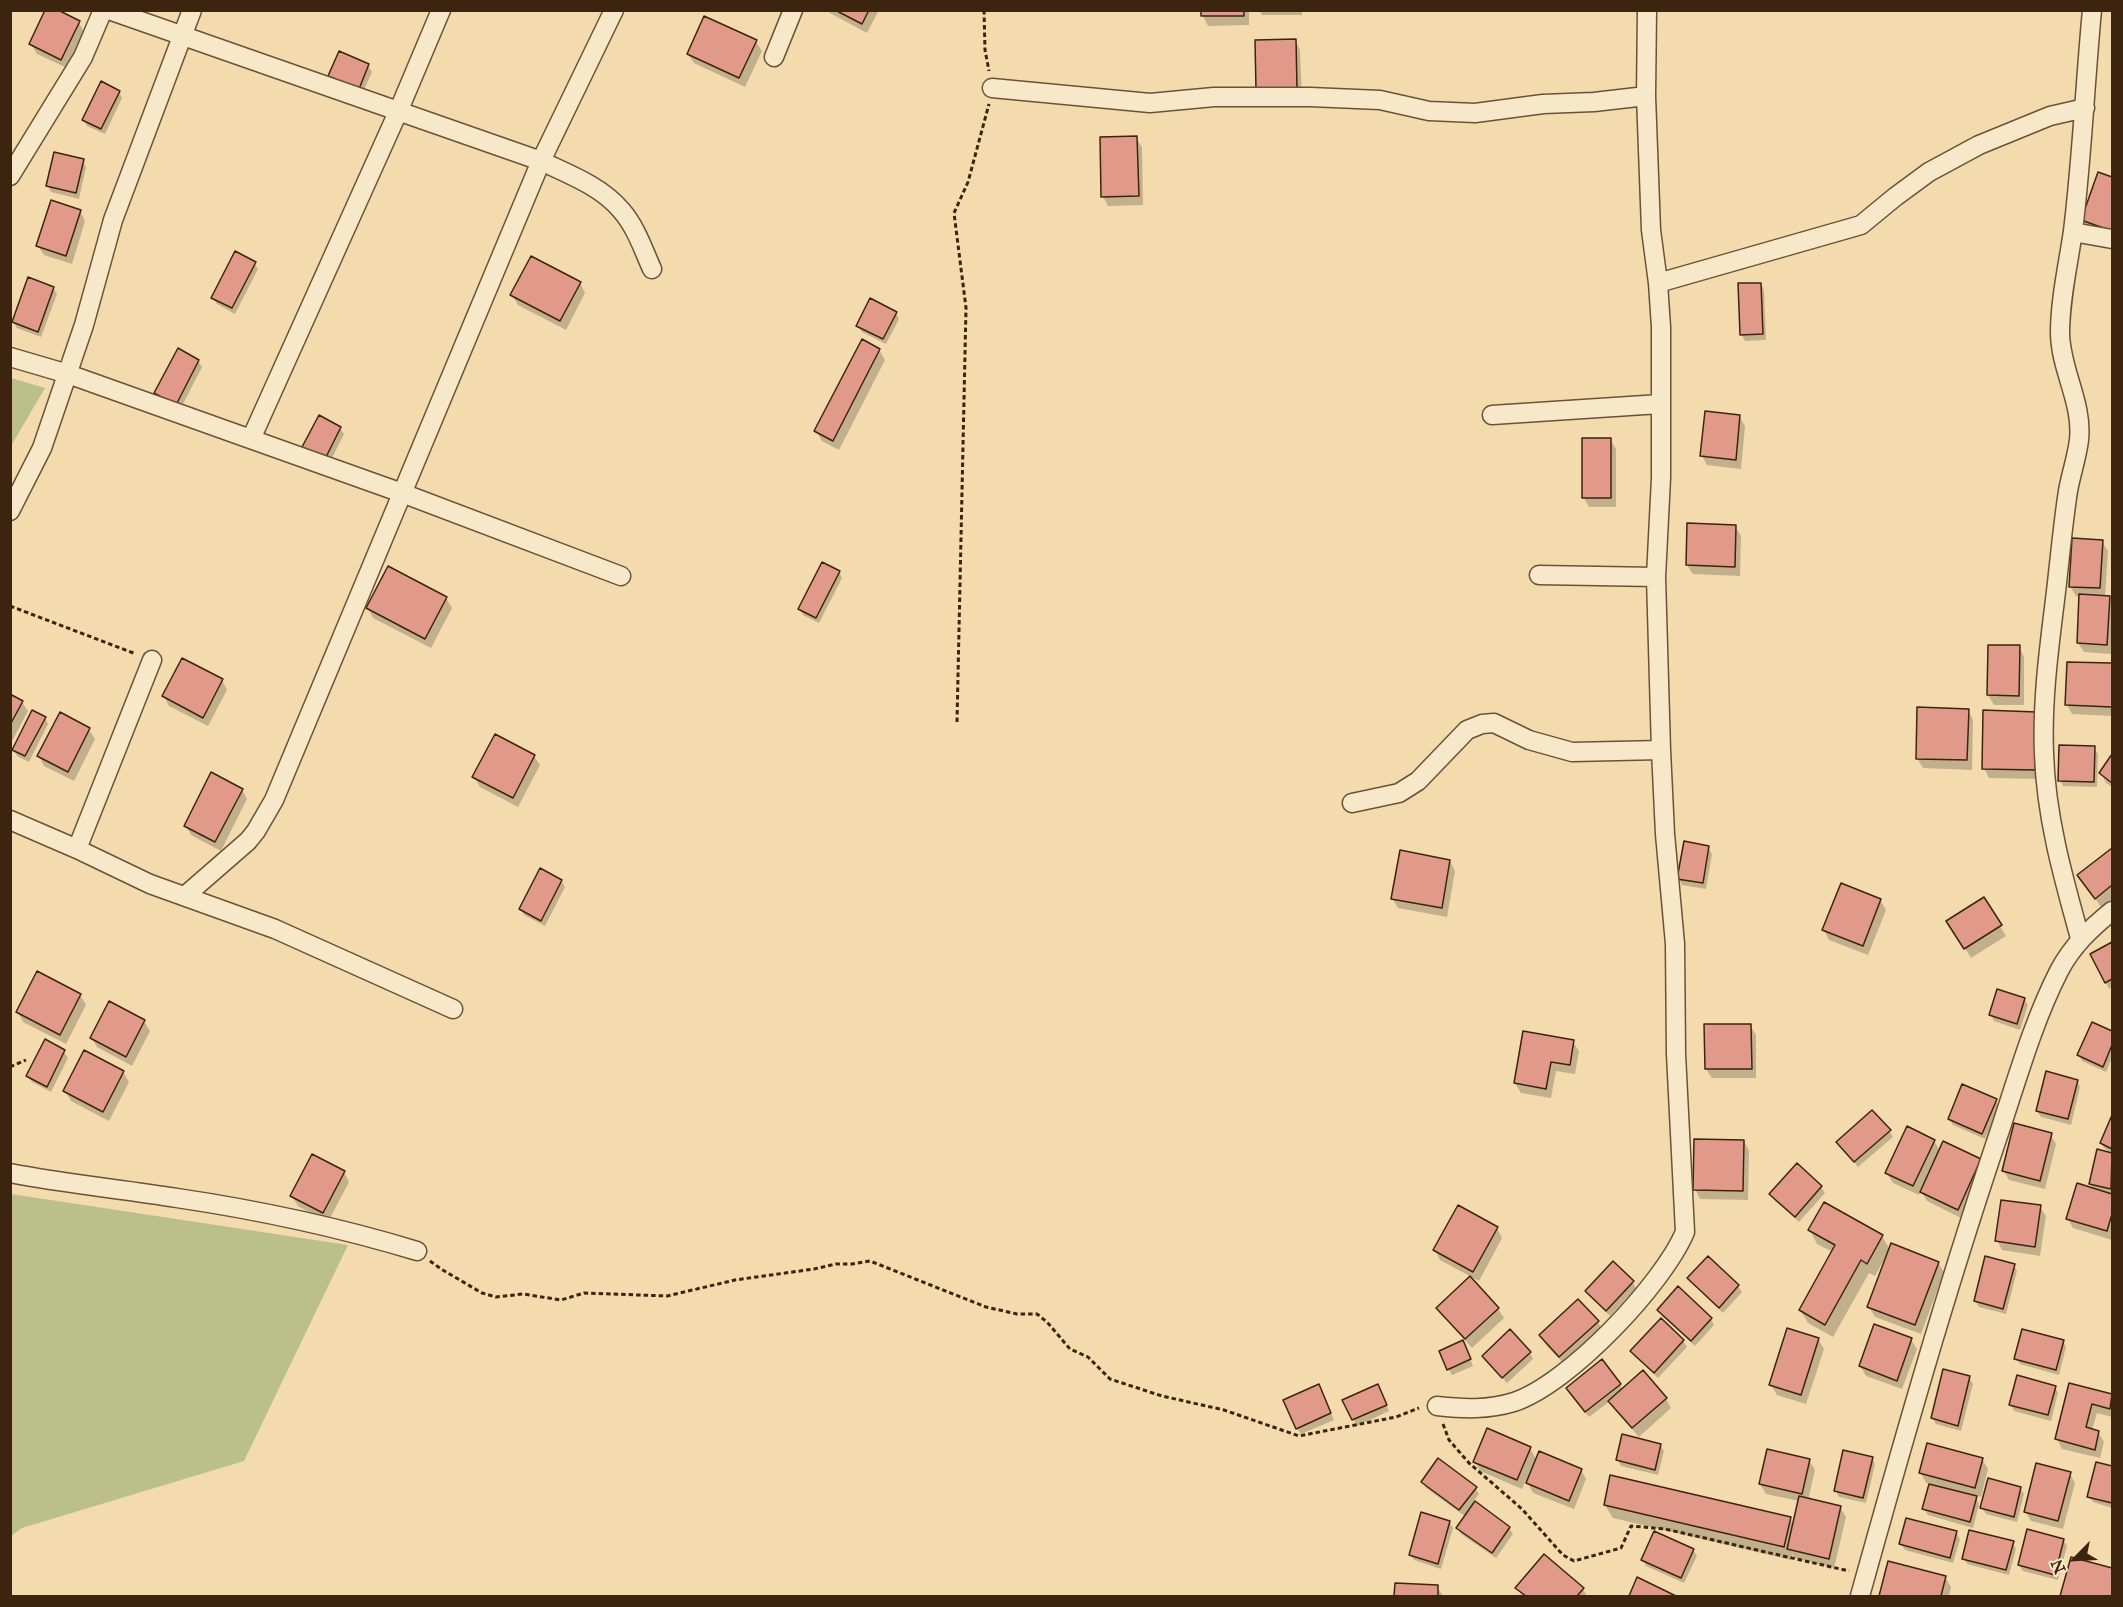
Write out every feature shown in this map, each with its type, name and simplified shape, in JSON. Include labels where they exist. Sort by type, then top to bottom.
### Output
[{"type":"street","points":[[10,176],[83,57],[103,10]]},
{"type":"street","points":[[109,10],[541,161],[599,190],[621,209],[637,233],[651,269]]},
{"type":"street","points":[[10,511],[15,491],[42,448],[84,325],[113,220],[192,10]]},
{"type":"street","points":[[251,439],[398,112],[441,10]]},
{"type":"street","points":[[186,895],[248,841],[270,808],[541,161],[614,10]]},
{"type":"street","points":[[774,57],[793,10]]},
{"type":"street","points":[[1437,1406],[1484,1410],[1517,1401],[1551,1382],[1598,1345],[1652,1284],[1685,1232],[1676,1054],[1675,944],[1665,834],[1661,750],[1656,577],[1661,478],[1661,327],[1651,230],[1646,96],[1647,10]]},
{"type":"street","points":[[2080,938],[2055,845],[2044,754],[2049,652],[2060,544],[2068,488],[2079,441],[2080,422],[2077,403],[2064,363],[2060,333],[2063,287],[2073,232],[2092,10]]},
{"type":"street","points":[[992,88],[1150,103],[1214,97],[1380,100],[1429,111],[1474,113],[1543,104],[1594,102],[1646,96]]},
{"type":"street","points":[[1658,283],[1861,225],[1929,172],[1979,145],[2050,116],[2085,108]]},
{"type":"street","points":[[2073,232],[2112,239]]},
{"type":"street","points":[[10,357],[68,374],[402,493],[621,576]]},
{"type":"street","points":[[1492,415],[1660,405]]},
{"type":"street","points":[[1539,575],[1656,577]]},
{"type":"street","points":[[77,849],[152,660]]},
{"type":"street","points":[[1352,803],[1399,793],[1418,781],[1467,730],[1482,724],[1494,723],[1529,740],[1572,752],[1661,750]]},
{"type":"street","points":[[10,820],[150,884],[186,895],[275,929],[453,1009]]},
{"type":"street","points":[[1860,1596],[1916,1397],[1977,1198],[2040,1013],[2060,969],[2080,938],[2112,910]]},
{"type":"street","points":[[10,1173],[297,1219],[417,1251]]},
{"type":"path","points":[[957,722],[966,308],[954,213],[968,182],[992,88],[985,50],[984,10]]},
{"type":"path","points":[[10,606],[152,660]]},
{"type":"path","points":[[10,1067],[26,1060]]},
{"type":"path","points":[[417,1251],[441,1269],[482,1293],[496,1297],[523,1294],[561,1300],[584,1293],[667,1296],[735,1280],[870,1261],[986,1307],[1017,1314],[1037,1314],[1070,1349],[1089,1357],[1110,1379],[1162,1396],[1224,1410],[1299,1436],[1396,1417],[1416,1408],[1437,1406],[1449,1440],[1469,1463],[1522,1509],[1563,1555],[1574,1561],[1621,1548],[1632,1526],[1665,1528],[1866,1575]]},
{"type":"green space","points":[[10,378],[45,388],[11,446]]},
{"type":"green space","points":[[11,1194],[348,1245],[244,1461],[22,1528],[11,1536]]},
{"type":"building","points":[[45,10],[58,10],[80,21],[61,60],[29,44]]},
{"type":"building","points":[[835,10],[869,10],[862,24]]},
{"type":"building","points":[[1201,10],[1244,10],[1244,16],[1201,16]]},
{"type":"building","points":[[704,16],[757,40],[739,78],[687,54]]},
{"type":"building","points":[[1296,39],[1297,90],[1256,91],[1255,40]]},
{"type":"building","points":[[339,51],[369,64],[359,89],[328,76]]},
{"type":"building","points":[[101,81],[120,91],[101,129],[82,120]]},
{"type":"building","points":[[1137,136],[1139,196],[1101,197],[1100,137]]},
{"type":"building","points":[[54,152],[84,159],[76,193],[46,186]]},
{"type":"building","points":[[2098,172],[2112,177],[2112,231],[2081,220]]},
{"type":"building","points":[[51,200],[81,210],[66,256],[36,246]]},
{"type":"building","points":[[235,251],[256,262],[232,308],[211,298]]},
{"type":"building","points":[[531,256],[581,282],[560,321],[510,295]]},
{"type":"building","points":[[28,277],[54,287],[38,332],[12,322]]},
{"type":"building","points":[[1738,283],[1761,283],[1763,334],[1740,335]]},
{"type":"building","points":[[870,298],[897,312],[883,339],[856,326]]},
{"type":"building","points":[[862,339],[880,349],[833,441],[814,431]]},
{"type":"building","points":[[178,348],[199,360],[176,405],[154,393]]},
{"type":"building","points":[[1705,411],[1740,415],[1736,460],[1700,456]]},
{"type":"building","points":[[319,415],[341,427],[325,459],[302,447]]},
{"type":"building","points":[[1582,438],[1611,438],[1611,498],[1582,498]]},
{"type":"building","points":[[1687,523],[1736,525],[1735,567],[1686,565]]},
{"type":"building","points":[[2072,538],[2103,540],[2100,588],[2069,587]]},
{"type":"building","points":[[822,562],[840,571],[816,618],[798,609]]},
{"type":"building","points":[[388,566],[447,597],[425,639],[366,608]]},
{"type":"building","points":[[2079,594],[2110,596],[2107,645],[2077,643]]},
{"type":"building","points":[[1988,645],[2020,645],[2019,696],[1987,695]]},
{"type":"building","points":[[182,658],[223,679],[203,718],[162,696]]},
{"type":"building","points":[[2067,662],[2112,663],[2112,707],[2065,705]]},
{"type":"building","points":[[10,694],[23,701],[10,725]]},
{"type":"building","points":[[1917,707],[1969,709],[1967,760],[1916,759]]},
{"type":"building","points":[[32,710],[46,717],[25,756],[12,750]]},
{"type":"building","points":[[1983,710],[2037,712],[2035,770],[1982,769]]},
{"type":"building","points":[[60,712],[90,728],[68,772],[37,756]]},
{"type":"building","points":[[495,734],[535,755],[513,798],[472,777]]},
{"type":"building","points":[[2059,745],[2095,746],[2094,782],[2058,781]]},
{"type":"building","points":[[2112,754],[2112,783],[2099,773]]},
{"type":"building","points":[[211,772],[243,789],[215,842],[184,826]]},
{"type":"building","points":[[1684,841],[1709,846],[1703,883],[1677,879]]},
{"type":"building","points":[[2112,848],[2112,885],[2095,899],[2077,875]]},
{"type":"building","points":[[1400,850],[1450,860],[1442,908],[1391,899]]},
{"type":"building","points":[[540,868],[562,880],[541,921],[519,909]]},
{"type":"building","points":[[1841,883],[1881,899],[1863,946],[1822,930]]},
{"type":"building","points":[[1984,897],[2002,925],[1964,949],[1946,921]]},
{"type":"building","points":[[2112,942],[2112,979],[2105,983],[2090,954]]},
{"type":"building","points":[[37,971],[81,994],[60,1035],[16,1012]]},
{"type":"building","points":[[1997,989],[2025,998],[2017,1024],[1989,1015]]},
{"type":"building","points":[[109,1001],[145,1020],[126,1057],[90,1038]]},
{"type":"building","points":[[2092,1022],[2112,1031],[2112,1045],[2103,1067],[2077,1055]]},
{"type":"building","points":[[1704,1024],[1751,1024],[1752,1069],[1705,1069]]},
{"type":"building","points":[[1523,1031],[1574,1040],[1570,1065],[1551,1062],[1546,1089],[1514,1083]]},
{"type":"building","points":[[45,1039],[65,1050],[47,1087],[26,1076]]},
{"type":"building","points":[[84,1050],[124,1071],[103,1112],[63,1091]]},
{"type":"building","points":[[2046,1071],[2078,1080],[2068,1119],[2036,1111]]},
{"type":"building","points":[[1962,1084],[1997,1099],[1982,1134],[1948,1119]]},
{"type":"building","points":[[1872,1110],[1891,1130],[1854,1162],[1836,1142]]},
{"type":"building","points":[[2112,1115],[2112,1149],[2100,1143]]},
{"type":"building","points":[[2014,1123],[2052,1133],[2040,1181],[2002,1171]]},
{"type":"building","points":[[1907,1126],[1935,1140],[1913,1186],[1885,1173]]},
{"type":"building","points":[[1694,1139],[1744,1140],[1743,1191],[1693,1190]]},
{"type":"building","points":[[1943,1141],[1981,1159],[1958,1210],[1920,1192]]},
{"type":"building","points":[[2097,1149],[2112,1153],[2111,1189],[2089,1184]]},
{"type":"building","points":[[312,1154],[345,1171],[323,1213],[290,1196]]},
{"type":"building","points":[[1797,1163],[1822,1186],[1795,1217],[1769,1194]]},
{"type":"building","points":[[2077,1183],[2112,1194],[2112,1214],[2107,1231],[2066,1219]]},
{"type":"building","points":[[2001,1200],[2041,1205],[2035,1247],[1995,1241]]},
{"type":"building","points":[[1824,1202],[1883,1235],[1867,1264],[1861,1260],[1825,1325],[1799,1310],[1835,1245],[1808,1230]]},
{"type":"building","points":[[1458,1205],[1498,1227],[1473,1272],[1433,1250]]},
{"type":"building","points":[[1891,1243],[1939,1262],[1915,1325],[1867,1307]]},
{"type":"building","points":[[1708,1256],[1739,1285],[1719,1308],[1687,1278]]},
{"type":"building","points":[[1985,1256],[2015,1264],[2003,1309],[1974,1301]]},
{"type":"building","points":[[1613,1261],[1634,1281],[1606,1311],[1585,1291]]},
{"type":"building","points":[[1470,1276],[1499,1308],[1465,1339],[1436,1308]]},
{"type":"building","points":[[1678,1286],[1712,1318],[1691,1341],[1657,1310]]},
{"type":"building","points":[[1578,1299],[1599,1321],[1559,1357],[1539,1335]]},
{"type":"building","points":[[1661,1318],[1684,1340],[1654,1373],[1630,1351]]},
{"type":"building","points":[[1874,1324],[1912,1338],[1897,1381],[1859,1366]]},
{"type":"building","points":[[1787,1328],[1819,1338],[1801,1395],[1769,1385]]},
{"type":"building","points":[[1510,1329],[1531,1352],[1502,1378],[1482,1356]]},
{"type":"building","points":[[2022,1329],[2064,1340],[2056,1370],[2014,1359]]},
{"type":"building","points":[[1463,1340],[1471,1359],[1447,1370],[1439,1351]]},
{"type":"building","points":[[1602,1359],[1621,1384],[1585,1412],[1566,1388]]},
{"type":"building","points":[[1943,1369],[1970,1376],[1958,1426],[1931,1418]]},
{"type":"building","points":[[1643,1370],[1667,1398],[1632,1428],[1608,1401]]},
{"type":"building","points":[[2017,1375],[2056,1386],[2048,1415],[2009,1405]]},
{"type":"building","points":[[2069,1383],[2112,1394],[2110,1409],[2092,1404],[2086,1427],[2099,1431],[2095,1450],[2055,1439]]},
{"type":"building","points":[[1319,1384],[1331,1413],[1296,1429],[1283,1400]]},
{"type":"building","points":[[1378,1384],[1387,1405],[1352,1420],[1342,1400]]},
{"type":"building","points":[[1487,1428],[1531,1447],[1517,1480],[1473,1462]]},
{"type":"building","points":[[1622,1434],[1661,1444],[1655,1470],[1616,1460]]},
{"type":"building","points":[[1927,1443],[1983,1458],[1975,1488],[1919,1473]]},
{"type":"building","points":[[1767,1449],[1810,1459],[1802,1494],[1759,1484]]},
{"type":"building","points":[[1843,1450],[1873,1457],[1863,1498],[1834,1491]]},
{"type":"building","points":[[1539,1451],[1582,1469],[1569,1501],[1526,1483]]},
{"type":"building","points":[[1438,1458],[1477,1487],[1459,1510],[1421,1482]]},
{"type":"building","points":[[2096,1462],[2112,1466],[2112,1503],[2087,1497]]},
{"type":"building","points":[[2036,1463],[2071,1472],[2058,1521],[2024,1512]]},
{"type":"building","points":[[1610,1475],[1791,1517],[1784,1547],[1604,1505]]},
{"type":"building","points":[[1988,1478],[2021,1487],[2014,1517],[1980,1508]]},
{"type":"building","points":[[1929,1484],[1977,1496],[1970,1522],[1922,1509]]},
{"type":"building","points":[[1799,1496],[1841,1506],[1829,1559],[1787,1549]]},
{"type":"building","points":[[1475,1501],[1510,1527],[1492,1553],[1456,1528]]},
{"type":"building","points":[[1421,1512],[1450,1521],[1438,1564],[1409,1555]]},
{"type":"building","points":[[1906,1518],[1957,1531],[1950,1558],[1899,1544]]},
{"type":"building","points":[[2027,1529],[2064,1539],[2055,1575],[2018,1565]]},
{"type":"building","points":[[1969,1530],[2014,1541],[2006,1570],[1962,1559]]},
{"type":"building","points":[[1654,1531],[1694,1549],[1681,1578],[1641,1560]]},
{"type":"building","points":[[1544,1554],[1584,1588],[1577,1596],[1526,1596],[1515,1588]]},
{"type":"building","points":[[2071,1557],[2112,1568],[2112,1596],[2060,1596]]},
{"type":"building","points":[[1888,1561],[1946,1576],[1941,1596],[1879,1596]]},
{"type":"building","points":[[1637,1577],[1676,1596],[1629,1596]]},
{"type":"building","points":[[1395,1583],[1438,1585],[1438,1596],[1394,1596]]}]
